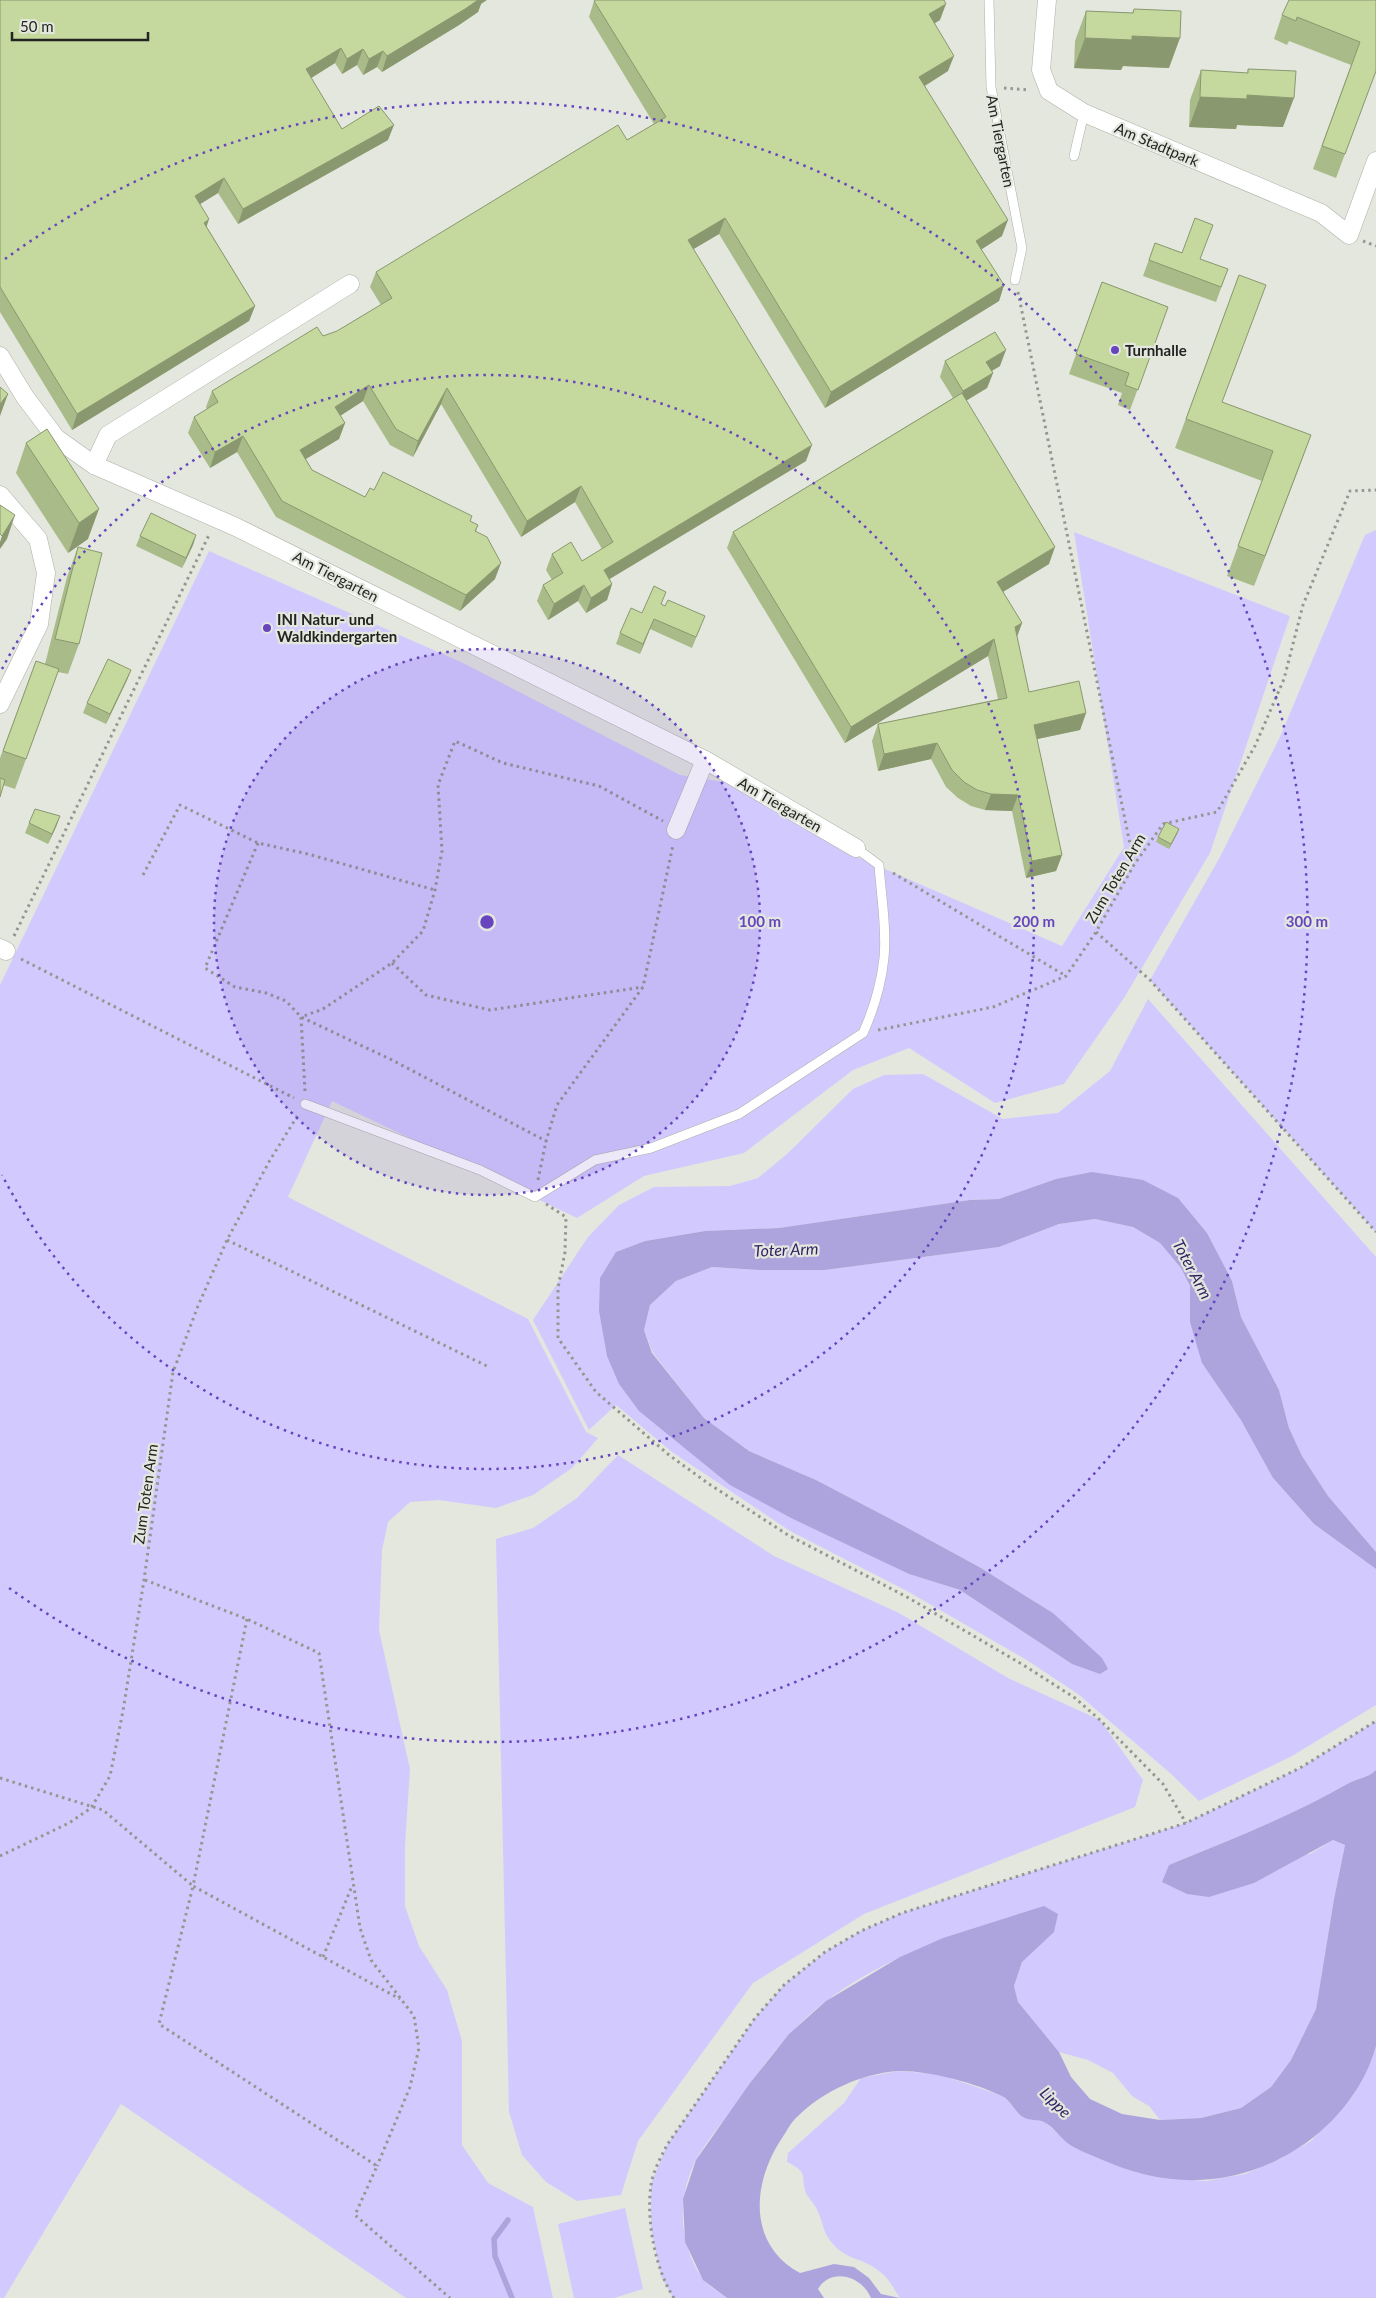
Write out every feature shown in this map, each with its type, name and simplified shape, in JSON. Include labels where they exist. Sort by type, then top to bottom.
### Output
[{"type":"street","points":[[1047,0],[1041,70],[1049,91]]},
{"type":"street","name":"Am Stadtpark","points":[[1049,91],[1084,113],[1321,213],[1349,235],[1376,161]]},
{"type":"street","points":[[94,465],[108,435],[350,284]]},
{"type":"street","name":"Am Tiergarten","points":[[0,356],[25,397],[56,438],[94,465],[217,518],[705,760],[856,848]]},
{"type":"street","points":[[0,495],[22,518],[38,539],[46,573],[39,624],[0,704]]},
{"type":"street","points":[[676,830],[705,760]]},
{"type":"lane","name":"Am Tiergarten","points":[[989,0],[991,87],[1022,248],[1015,280]]},
{"type":"lane","points":[[1074,156],[1084,113]]},
{"type":"lane","points":[[305,1104],[480,1170],[535,1197],[595,1160],[651,1148],[739,1114],[863,1033],[878,993],[884,957],[879,865],[856,848]]},
{"type":"path","points":[[991,87],[1049,91]]},
{"type":"path","points":[[1015,280],[1134,864]]},
{"type":"path","name":"Zum Toten Arm","points":[[1066,976],[1096,932],[1134,864],[1163,824],[1217,812],[1255,746],[1284,679],[1302,605],[1350,491],[1376,490]]},
{"type":"path","points":[[217,518],[3,950],[305,1104],[301,1016]]},
{"type":"path","points":[[301,1016],[323,1009],[392,964],[423,931],[435,890],[442,850],[438,786],[456,741],[503,763],[599,786],[676,830],[643,987],[557,1105],[546,1141],[535,1197],[566,1217],[565,1252],[558,1288],[558,1338],[596,1392],[669,1455],[725,1494],[788,1535],[906,1598],[1025,1666],[1075,1698],[1100,1720],[1162,1784],[1186,1823]]},
{"type":"path","points":[[143,874],[180,805],[258,843],[308,854],[435,890]]},
{"type":"path","points":[[258,843],[205,968],[235,987],[266,993],[286,1000],[301,1016],[392,1060],[546,1141]]},
{"type":"path","points":[[879,865],[1066,976]]},
{"type":"path","points":[[1096,932],[1150,980],[1376,1232]]},
{"type":"path","points":[[392,964],[426,995],[490,1010],[643,987]]},
{"type":"path","points":[[863,1033],[993,1007],[1066,976]]},
{"type":"path","name":"Zum Toten Arm","points":[[0,1856],[69,1823],[91,1808],[110,1776],[123,1711],[144,1580],[173,1372],[198,1306],[227,1240],[270,1160],[305,1104]]},
{"type":"path","points":[[227,1240],[487,1366]]},
{"type":"path","points":[[144,1580],[247,1619],[319,1653],[360,1928],[371,1960],[414,2016],[419,2048],[410,2087],[355,2215],[450,2298]]},
{"type":"path","points":[[247,1619],[193,1886],[159,2024],[377,2166]]},
{"type":"path","points":[[673,2298],[661,2276],[651,2228],[651,2184],[657,2165],[667,2145],[750,2025],[784,1985],[825,1952],[860,1931],[902,1914],[1186,1823],[1300,1768],[1376,1721]]},
{"type":"path","points":[[0,1778],[91,1808],[103,1810],[193,1886],[403,2000]]},
{"type":"path","points":[[322,1957],[353,1884]]},
{"type":"shaded area","points":[[1376,530],[1376,1232],[1150,980],[1220,857],[1280,737],[1365,535]]},
{"type":"shaded area","points":[[1074,532],[1290,616],[1210,853],[1124,998],[1064,1084],[995,1103],[909,1048],[853,1070],[744,1153],[644,1176],[577,1218],[332,1101],[288,1197],[528,1319],[586,1432],[598,1438],[572,1468],[533,1495],[496,1508],[439,1500],[410,1502],[388,1522],[382,1550],[379,1630],[410,1769],[405,1846],[405,1906],[419,1946],[447,1990],[462,2041],[462,2145],[488,2183],[533,2207],[553,2298],[406,2298],[121,2104],[4,2298],[0,2298],[0,985],[209,551],[463,663],[680,775],[724,782],[855,856],[1062,946],[1124,847]]},
{"type":"shaded area","points":[[1148,999],[1376,1257],[1376,1552],[1328,1496],[1302,1456],[1289,1428],[1279,1390],[1241,1317],[1232,1281],[1056,1179],[999,1199],[970,1200],[779,1228],[705,1231],[645,1241],[616,1252],[607,1356],[853,1546],[909,1574],[960,1590],[1072,1664],[1053,1613],[981,1568],[904,1526],[816,1480],[749,1451],[704,1418],[653,1353],[644,1330],[650,1305],[676,1281],[712,1267],[759,1270],[825,1270],[999,1247],[1059,1224],[1095,1219],[1133,1227],[1160,1243],[1181,1268],[1190,1286],[1190,1322],[1273,1478],[1314,1524],[1376,1569],[1376,1705],[1292,1756],[1199,1801],[1170,1773],[1078,1694],[1025,1659],[907,1591],[790,1531],[672,1452],[616,1405],[589,1430],[533,1320],[588,1237],[619,1205],[654,1187],[730,1186],[758,1178],[787,1154],[853,1089],[884,1075],[923,1074],[1003,1119],[1058,1113],[1110,1071]]},
{"type":"shaded area","points":[[618,1455],[774,1556],[899,1613],[1008,1678],[1100,1720],[1143,1780],[1135,1807],[864,1914],[753,1983],[638,2141],[621,2195],[577,2201],[546,2182],[522,2155],[509,2112],[496,1539],[533,1528],[577,1498]]},
{"type":"shaded area","points":[[1376,1721],[1376,1770],[1373,1773],[1349,1783],[1283,1817],[1169,1865],[1310,1854],[1333,1840],[1345,1845],[1316,2009],[1291,2060],[1271,2087],[1241,2108],[1201,2118],[1160,2120],[1149,2106],[1132,2096],[1113,2073],[1088,2060],[1059,2052],[1018,2002],[1014,1986],[1022,1962],[1033,1950],[993,1923],[949,1938],[885,1965],[844,1988],[799,2024],[755,2076],[696,2160],[690,2174],[683,2205],[685,2236],[695,2266],[703,2279],[711,2287],[727,2298],[673,2298],[661,2276],[651,2228],[651,2184],[667,2145],[755,2018],[784,1985],[825,1952],[861,1931],[902,1913],[1186,1823],[1300,1768]]},
{"type":"shaded area","points":[[1376,2046],[1376,2298],[900,2298],[883,2274],[872,2266],[841,2252],[829,2239],[817,2209],[807,2195],[802,2173],[787,2162],[788,2153],[844,2103],[861,2078],[898,2071],[938,2074],[1003,2096],[1023,2117],[1045,2122],[1070,2145],[1163,2178],[1206,2181],[1245,2174],[1280,2159],[1311,2141],[1352,2097],[1372,2059]]},
{"type":"shaded area","points":[[625,2208],[643,2289],[614,2298],[574,2298],[558,2224]]},
{"type":"water","name":"Toter Arm","points":[[1092,1172],[1143,1180],[1178,1198],[1207,1233],[1232,1281],[1241,1317],[1279,1390],[1289,1428],[1302,1456],[1328,1496],[1376,1552],[1376,1569],[1314,1524],[1273,1478],[1241,1420],[1202,1363],[1190,1322],[1190,1286],[1181,1268],[1160,1243],[1133,1227],[1095,1219],[1059,1224],[999,1247],[825,1270],[759,1270],[712,1267],[676,1281],[650,1305],[644,1330],[652,1353],[704,1418],[749,1451],[816,1480],[904,1526],[981,1568],[1053,1613],[1102,1658],[1108,1669],[1100,1674],[1072,1664],[960,1590],[909,1574],[793,1519],[730,1485],[639,1411],[619,1384],[607,1356],[599,1311],[600,1278],[616,1252],[645,1241],[705,1231],[779,1228],[970,1200],[999,1199],[1056,1179]]},
{"type":"water","name":"Lippe","points":[[1376,1770],[1376,2046],[1363,2078],[1344,2107],[1333,2120],[1306,2143],[1269,2164],[1245,2173],[1221,2178],[1196,2180],[1147,2175],[1122,2168],[1076,2149],[1048,2124],[1023,2117],[1005,2098],[979,2086],[937,2075],[909,2071],[883,2073],[843,2085],[819,2099],[793,2121],[772,2156],[765,2174],[760,2212],[763,2229],[771,2246],[783,2261],[800,2273],[834,2264],[854,2267],[869,2278],[881,2294],[900,2298],[871,2298],[861,2284],[846,2277],[838,2276],[830,2278],[818,2289],[824,2298],[727,2298],[703,2280],[685,2242],[683,2199],[696,2160],[750,2083],[789,2034],[826,2001],[900,1957],[943,1938],[1044,1906],[1058,1914],[1054,1932],[1022,1962],[1014,1986],[1018,2002],[1059,2052],[1071,2077],[1090,2099],[1122,2114],[1160,2120],[1201,2118],[1241,2108],[1271,2087],[1291,2060],[1316,2009],[1345,1845],[1333,1840],[1254,1883],[1209,1897],[1187,1894],[1162,1882],[1169,1865],[1283,1817],[1349,1783],[1370,1775]]},
{"type":"building","points":[[0,0],[478,0],[387,56],[383,51],[369,59],[363,49],[347,59],[341,48],[306,69],[342,129],[379,106],[394,125],[243,209],[224,178],[195,196],[209,219],[204,223],[255,306],[77,414],[0,287]]},
{"type":"building","points":[[944,0],[946,4],[929,14],[954,56],[919,77],[1008,220],[976,241],[1004,285],[831,392],[725,218],[688,240],[812,445],[604,570],[612,584],[591,598],[584,585],[554,604],[543,585],[563,573],[552,554],[571,542],[582,561],[613,542],[581,486],[527,521],[447,388],[418,441],[396,429],[369,385],[335,407],[345,423],[300,450],[312,470],[365,497],[370,488],[374,490],[383,472],[472,516],[470,521],[478,525],[475,531],[487,537],[501,563],[466,595],[282,501],[243,436],[215,452],[194,417],[218,402],[212,391],[317,327],[323,336],[337,331],[392,298],[376,272],[618,125],[627,140],[666,117],[594,1]]},
{"type":"building","points":[[1289,0],[1376,0],[1376,71],[1345,154],[1322,146],[1360,42],[1297,17],[1296,21],[1282,15]]},
{"type":"building","points":[[1134,9],[1181,11],[1180,38],[1132,36],[1132,40],[1085,38],[1086,11],[1133,13]]},
{"type":"building","points":[[1248,69],[1296,71],[1294,98],[1247,95],[1247,99],[1200,97],[1201,70],[1248,73]]},
{"type":"building","points":[[1195,218],[1213,225],[1200,259],[1228,269],[1221,287],[1149,260],[1155,243],[1182,253]]},
{"type":"building","points":[[1239,275],[1266,285],[1222,402],[1311,435],[1265,556],[1238,546],[1273,451],[1186,419]]},
{"type":"building","name":"Turnhalle","points":[[1102,282],[1168,307],[1138,390],[1125,385],[1129,373],[1076,354]]},
{"type":"building","points":[[995,332],[1006,350],[986,362],[993,373],[963,391],[945,361]]},
{"type":"building","points":[[0,387],[8,394],[0,404]]},
{"type":"building","points":[[962,393],[1055,547],[997,582],[1022,623],[1015,627],[1029,692],[1079,681],[1086,713],[1034,725],[1062,855],[1032,861],[1018,795],[991,794],[977,790],[964,782],[952,770],[937,743],[884,754],[878,724],[1007,698],[994,639],[851,727],[733,532]]},
{"type":"building","points":[[47,429],[99,509],[79,523],[26,443]]},
{"type":"building","points":[[0,505],[15,515],[2,536],[0,534]]},
{"type":"building","points":[[151,513],[196,535],[186,558],[140,536]]},
{"type":"building","points":[[78,547],[102,553],[79,644],[55,639]]},
{"type":"building","points":[[654,586],[666,592],[661,604],[665,606],[668,600],[705,616],[696,637],[654,619],[643,644],[620,633],[631,608],[642,613]]},
{"type":"building","points":[[108,659],[131,670],[110,714],[87,703]]},
{"type":"building","points":[[36,661],[59,669],[26,759],[3,751]]},
{"type":"building","points":[[0,778],[5,780],[0,797]]},
{"type":"building","points":[[35,809],[60,816],[52,834],[29,823]]},
{"type":"building","points":[[1166,822],[1179,829],[1171,844],[1158,837]]},
{"type":"waterway","points":[[508,2220],[494,2239],[495,2256],[512,2298]]},
{"type":"place","name":"Turnhalle","points":[[1115,350]]},
{"type":"place","name":"INI Natur- und Waldkindergarten","points":[[267,628]]}]
